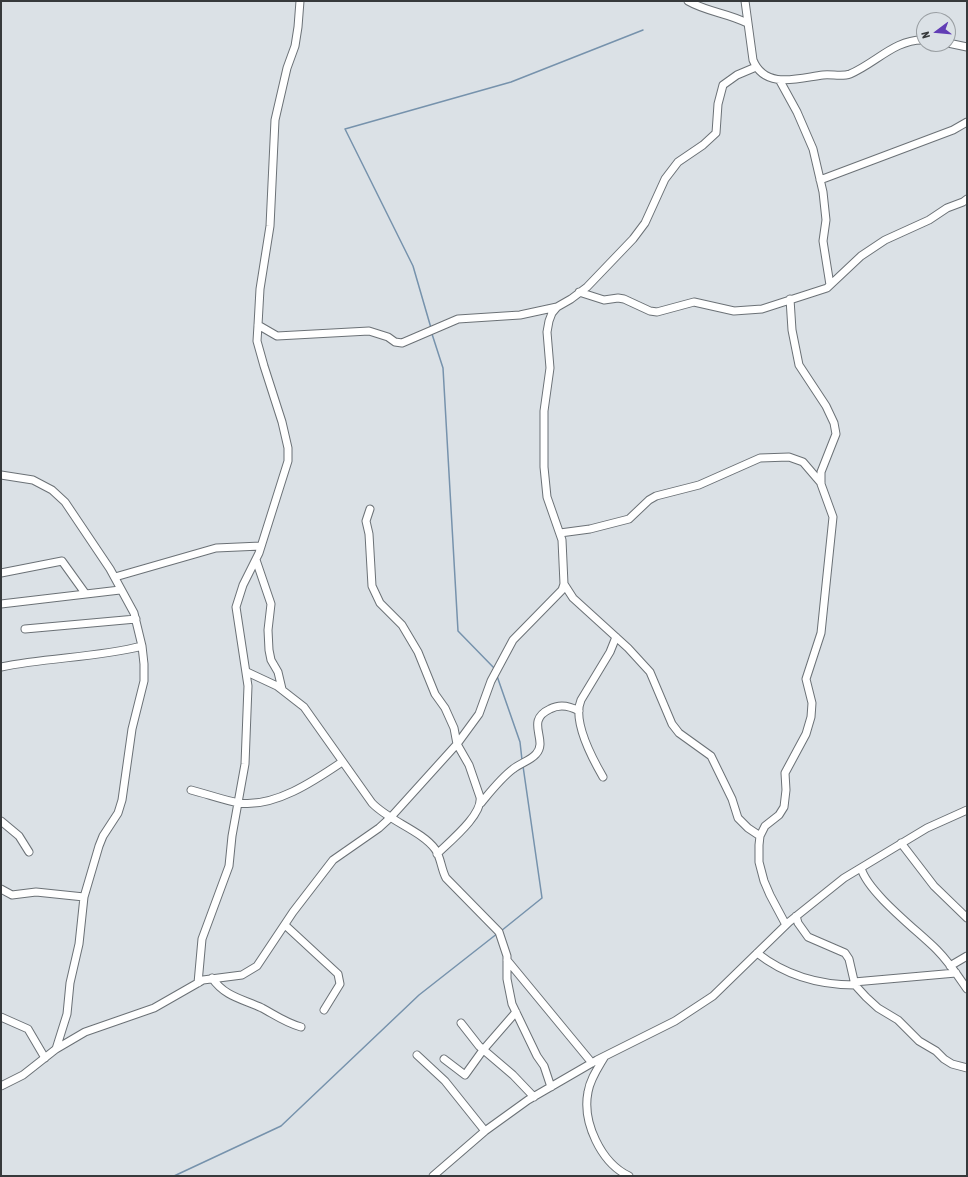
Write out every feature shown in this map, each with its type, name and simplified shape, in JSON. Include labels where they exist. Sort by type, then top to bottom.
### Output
[{"type":"street","points":[[198,983],[202,939],[229,866],[247,748],[249,698],[247,672],[236,607],[243,585],[256,560],[261,546],[288,461],[288,448],[282,422],[257,341],[260,288],[270,226],[276,120],[286,68],[295,46],[300,1]]},
{"type":"street","points":[[688,1],[706,9],[737,17],[747,23]]},
{"type":"street","points":[[745,1],[747,23],[756,67],[765,75],[780,81],[831,75],[848,75],[908,41],[916,40]]},
{"type":"street","points":[[956,45],[967,47]]},
{"type":"street","points":[[1,1086],[22,1076],[46,1058],[56,1048],[96,1027],[154,1008],[198,983],[212,978],[242,975],[252,970],[261,961],[317,879],[333,860],[379,828],[457,744],[479,714],[504,652],[512,640],[562,590],[564,584],[564,556],[560,533],[547,497],[544,467],[544,411],[550,368],[547,332],[552,313],[557,307],[580,292],[602,273],[646,223],[671,169],[686,154],[714,136],[718,129],[718,104],[723,85],[737,75],[756,67]]},
{"type":"street","points":[[780,81],[809,139],[823,192],[826,220],[823,241],[830,285]]},
{"type":"street","points":[[820,180],[952,130],[967,122]]},
{"type":"street","points":[[580,292],[604,300],[618,298],[624,299],[643,309],[656,312],[694,302],[734,311],[767,308],[790,299],[821,291],[830,285],[861,256],[885,240],[929,220],[947,208],[966,200]]},
{"type":"street","points":[[790,299],[792,330],[799,365],[826,406],[834,423],[836,434],[825,458],[821,472],[821,484]]},
{"type":"street","points":[[258,325],[277,336],[364,331],[388,337],[395,342],[402,343],[458,319],[520,315],[557,307]]},
{"type":"street","points":[[560,533],[590,529],[630,519],[649,500],[656,496],[699,485],[760,458],[788,457],[803,462],[821,484],[833,517],[821,633],[806,679],[812,703],[812,717],[806,734],[785,773],[786,790],[784,807],[779,815],[765,826],[760,836],[758,855],[760,870],[770,895],[786,925]]},
{"type":"street","points":[[1,475],[33,480],[52,490],[65,502],[115,578],[136,619],[142,646],[144,676],[132,729],[122,800],[113,822],[101,841],[84,897],[79,944],[70,983],[67,1014],[56,1048]]},
{"type":"street","points":[[370,509],[366,521],[370,534],[372,586],[380,603],[402,625],[418,652],[435,694],[445,708],[454,728],[457,744],[469,765],[481,803]]},
{"type":"street","points":[[115,578],[216,548],[261,546]]},
{"type":"street","points":[[256,560],[271,605],[268,630],[270,656],[278,672],[282,689]]},
{"type":"street","points":[[1,573],[62,561],[85,593]]},
{"type":"street","points":[[564,584],[573,598],[616,637],[653,676],[660,698],[679,733],[711,756],[742,822],[760,836]]},
{"type":"street","points":[[1,604],[120,590]]},
{"type":"street","points":[[25,629],[136,619]]},
{"type":"street","points":[[603,777],[587,747],[579,711],[581,700],[610,652],[616,637]]},
{"type":"street","points":[[1,667],[35,661],[117,651],[142,646]]},
{"type":"street","points":[[247,672],[282,689],[304,707],[372,803],[435,848],[442,871],[446,878],[499,932],[507,960],[508,988],[516,1012],[525,1028],[537,1056],[544,1066],[551,1087]]},
{"type":"street","points":[[437,854],[473,817],[481,803],[506,774],[537,753],[539,747],[538,719],[542,713],[561,706],[579,711]]},
{"type":"street","points":[[191,790],[238,803],[257,803],[300,788],[342,762]]},
{"type":"street","points":[[433,1176],[485,1130],[534,1097],[592,1063],[675,1021],[697,1007],[728,984],[786,925],[830,888],[926,828],[967,810]]},
{"type":"street","points":[[1,821],[19,836],[29,852]]},
{"type":"street","points":[[901,843],[934,886],[967,918]]},
{"type":"street","points":[[861,868],[863,874],[889,905],[938,951],[967,989]]},
{"type":"street","points":[[1,889],[12,895],[36,892],[84,897]]},
{"type":"street","points":[[796,916],[798,923],[808,937],[845,953],[849,959],[854,984],[860,992],[878,1008],[898,1020],[919,1041],[936,1051],[952,1064],[967,1068]]},
{"type":"street","points":[[285,925],[338,974],[340,984],[324,1010]]},
{"type":"street","points":[[757,953],[770,964],[791,973],[832,984],[854,984],[956,973]]},
{"type":"street","points":[[950,966],[967,956]]},
{"type":"street","points":[[507,960],[592,1063]]},
{"type":"street","points":[[212,978],[226,993],[261,1008],[283,1022],[301,1027]]},
{"type":"street","points":[[444,1059],[464,1076],[483,1050],[516,1012]]},
{"type":"street","points":[[1,1017],[28,1029],[46,1058]]},
{"type":"street","points":[[461,1023],[483,1050],[513,1075],[534,1097]]},
{"type":"street","points":[[417,1055],[445,1081],[485,1130]]},
{"type":"street","points":[[605,1056],[594,1073],[588,1093],[590,1126],[605,1155],[618,1169],[629,1176]]},
{"type":"waterway","points":[[431,328],[413,266],[345,129],[511,82],[643,30]]},
{"type":"waterway","points":[[432,334],[443,368],[458,631],[495,669]]},
{"type":"waterway","points":[[497,676],[520,742],[522,760]]},
{"type":"waterway","points":[[501,931],[542,898],[523,766]]},
{"type":"waterway","points":[[174,1176],[281,1126],[419,995],[498,933]]}]
